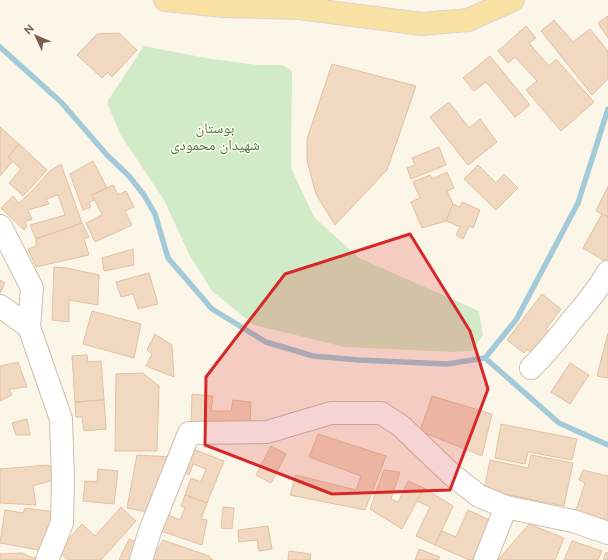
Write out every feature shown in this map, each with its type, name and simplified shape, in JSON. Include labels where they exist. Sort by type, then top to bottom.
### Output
[{"type":"main road","points":[[165,0],[224,6],[273,4],[422,24],[468,20],[513,0]]},
{"type":"street","points":[[0,226],[32,288],[29,327],[61,419],[63,480],[62,523],[47,560]]},
{"type":"street","points":[[531,368],[547,352],[572,322],[601,284],[608,272]]},
{"type":"street","points":[[0,306],[29,327]]},
{"type":"street","points":[[141,560],[150,531],[189,433],[267,432],[331,413],[381,413],[401,426],[451,474],[479,496],[506,507],[573,521],[608,533]]},
{"type":"street","points":[[485,560],[506,507]]},
{"type":"highlighted area","points":[[410,234],[470,331],[488,389],[450,490],[332,494],[205,445],[206,377],[285,274]]},
{"type":"green space","name":"بوستان شهیدان محمودی","points":[[144,46],[211,59],[258,65],[282,65],[292,71],[291,168],[314,217],[359,258],[479,311],[483,335],[472,351],[453,352],[345,347],[254,325],[212,291],[189,254],[164,200],[120,134],[107,102]]},
{"type":"building","points":[[608,16],[608,38],[598,23]]},
{"type":"building","points":[[554,20],[573,42],[590,29],[608,51],[608,79],[592,95],[541,31]]},
{"type":"building","points":[[526,26],[536,38],[529,43],[549,66],[556,59],[594,102],[561,131],[526,90],[537,81],[515,57],[508,63],[498,51]]},
{"type":"building","points":[[119,33],[137,50],[112,77],[108,72],[102,78],[77,55],[97,34]]},
{"type":"building","points":[[490,56],[530,105],[515,117],[486,82],[474,91],[463,78]]},
{"type":"building","points":[[332,64],[416,86],[387,170],[335,225],[316,194],[307,161],[307,139]]},
{"type":"building","points":[[449,102],[469,128],[480,119],[497,142],[468,165],[430,117]]},
{"type":"building","points":[[0,127],[19,144],[8,157],[13,161],[0,176]]},
{"type":"building","points":[[19,144],[47,170],[23,196],[9,183],[21,169],[8,157]]},
{"type":"building","points":[[439,147],[446,165],[411,179],[407,168],[415,165],[412,158]]},
{"type":"building","points":[[93,161],[107,188],[92,195],[95,200],[89,202],[91,207],[83,210],[70,174]]},
{"type":"building","points":[[61,164],[82,223],[36,239],[30,225],[65,215],[58,195],[46,199],[49,204],[28,210],[32,219],[25,222],[27,226],[24,230],[1,208],[13,196],[19,203],[50,171]]},
{"type":"building","points":[[478,165],[496,183],[504,174],[518,188],[496,210],[464,179]]},
{"type":"building","points":[[447,172],[454,188],[447,191],[453,204],[446,221],[422,228],[411,202],[420,198],[413,182],[430,175],[432,179]]},
{"type":"building","points":[[113,185],[118,195],[126,191],[134,207],[125,211],[132,225],[95,242],[86,223],[102,215],[92,195]]},
{"type":"building","points":[[608,186],[608,217],[596,211]]},
{"type":"building","points":[[462,202],[480,210],[473,228],[469,226],[463,239],[456,235],[460,227],[446,221],[453,204],[460,207]]},
{"type":"building","points":[[602,214],[608,217],[608,258],[606,262],[583,248]]},
{"type":"building","points":[[82,223],[89,237],[84,239],[89,255],[36,267],[28,249],[36,246],[36,239]]},
{"type":"building","points":[[133,249],[134,265],[104,271],[102,258]]},
{"type":"building","points":[[54,267],[67,268],[99,275],[98,305],[69,300],[69,322],[52,320]]},
{"type":"building","points":[[149,273],[158,304],[138,309],[133,294],[121,297],[116,282]]},
{"type":"building","points":[[0,280],[5,283],[0,293]]},
{"type":"building","points":[[542,294],[561,309],[546,329],[553,334],[536,356],[527,349],[524,353],[507,340]]},
{"type":"building","points":[[92,311],[141,324],[134,358],[83,344]]},
{"type":"building","points":[[608,333],[608,378],[597,376]]},
{"type":"building","points":[[155,334],[172,345],[174,377],[146,366],[152,354],[147,350]]},
{"type":"building","points":[[87,355],[88,362],[101,361],[104,400],[75,402],[72,356]]},
{"type":"building","points":[[18,362],[27,387],[9,389],[12,395],[0,401],[0,366]]},
{"type":"building","points":[[570,363],[589,375],[570,404],[551,392]]},
{"type":"building","points":[[143,373],[159,386],[157,451],[115,451],[116,374]]},
{"type":"building","points":[[192,394],[213,396],[211,411],[231,411],[233,400],[251,402],[250,424],[191,425]]},
{"type":"building","points":[[432,396],[492,414],[482,456],[420,431]]},
{"type":"building","points":[[104,400],[106,429],[84,431],[82,417],[76,417],[75,402]]},
{"type":"building","points":[[27,419],[30,435],[16,435],[12,423]]},
{"type":"building","points":[[501,424],[577,439],[572,460],[528,452],[525,464],[495,458]]},
{"type":"building","points":[[318,434],[386,456],[365,510],[290,495],[296,475],[356,490],[361,476],[309,457]]},
{"type":"building","points":[[271,446],[286,454],[271,483],[256,475]]},
{"type":"building","points":[[193,449],[224,461],[207,503],[185,495],[191,478],[201,482],[206,469],[193,464],[189,475],[183,472]]},
{"type":"building","points":[[137,455],[172,457],[153,513],[127,508]]},
{"type":"building","points":[[531,455],[573,463],[564,506],[484,490],[490,460],[528,468]]},
{"type":"building","points":[[49,465],[54,480],[33,486],[36,505],[0,503],[0,469]]},
{"type":"building","points":[[98,469],[118,471],[114,504],[83,501],[85,481],[97,482]]},
{"type":"building","points":[[384,470],[400,472],[391,499],[398,502],[408,481],[424,488],[402,529],[370,509]]},
{"type":"building","points":[[583,470],[608,476],[608,524],[575,513],[585,483],[579,480]]},
{"type":"building","points":[[424,488],[453,506],[435,545],[416,536],[430,507],[417,501]]},
{"type":"building","points":[[185,495],[207,503],[201,519],[207,520],[202,545],[158,530],[163,513],[180,520],[185,508],[181,506]]},
{"type":"building","points":[[121,507],[136,521],[101,560],[68,560],[58,551],[82,524],[95,536]]},
{"type":"building","points":[[223,507],[234,508],[232,529],[221,528]]},
{"type":"building","points":[[25,508],[49,511],[57,524],[44,551],[0,543],[5,510],[23,513]]},
{"type":"building","points":[[468,510],[490,520],[472,560],[435,545],[442,531],[456,537]]},
{"type":"building","points":[[529,524],[564,538],[555,560],[498,560]]},
{"type":"building","points":[[268,526],[272,549],[259,551],[257,540],[239,542],[238,530]]},
{"type":"building","points":[[129,539],[141,543],[135,560],[119,560]]},
{"type":"building","points":[[163,540],[209,556],[213,560],[151,560]]},
{"type":"building","points":[[572,541],[602,551],[598,560],[564,560]]},
{"type":"building","points":[[419,549],[440,557],[438,560],[415,560]]},
{"type":"building","points":[[289,551],[311,554],[310,560],[288,560]]},
{"type":"building","points":[[606,552],[608,553],[608,560],[603,560]]},
{"type":"building","points":[[22,553],[33,558],[40,557],[40,560],[0,560],[0,554]]},
{"type":"waterway","points":[[0,47],[61,102],[107,155],[129,176],[144,195],[155,214],[168,258],[212,309],[266,342],[313,356],[359,360],[447,364],[485,358],[516,320],[578,203],[608,109]]},
{"type":"waterway","points":[[485,358],[559,423],[608,445]]}]
